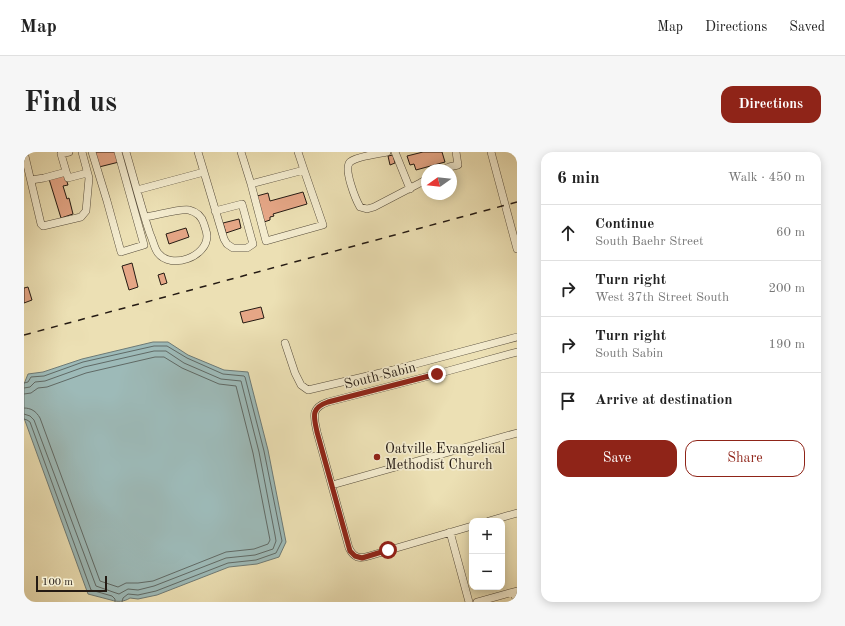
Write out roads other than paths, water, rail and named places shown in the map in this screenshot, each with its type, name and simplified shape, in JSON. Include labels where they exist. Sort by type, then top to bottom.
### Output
[{"type":"street","points":[[24,152],[41,224],[43,226],[81,217],[86,211],[89,178],[82,152]]},
{"type":"street","points":[[69,152],[61,154],[68,178],[87,173]]},
{"type":"street","points":[[92,152],[121,252],[144,246],[118,152]]},
{"type":"street","points":[[126,152],[145,217],[157,252],[162,257],[178,261],[192,257],[202,250],[207,236],[200,216],[188,210],[145,217]]},
{"type":"street","points":[[198,152],[215,211],[224,239],[227,244],[233,248],[247,248],[253,244],[242,204],[215,211]]},
{"type":"street","points":[[241,152],[266,242],[323,225],[298,152]]},
{"type":"street","points":[[387,152],[362,157],[350,162],[348,166],[349,179],[360,207],[367,209],[374,207],[386,202],[421,182]]},
{"type":"street","points":[[395,152],[410,189]]},
{"type":"street","points":[[456,152],[457,165]]},
{"type":"street","points":[[491,152],[517,249]]},
{"type":"street","points":[[251,184],[304,170]]},
{"type":"street","points":[[31,180],[66,172]]},
{"type":"street","points":[[137,190],[204,172]]},
{"type":"street","points":[[285,343],[295,373],[301,385],[308,390],[393,370],[517,337]]},
{"type":"street","name":"South Sabin","points":[[332,485],[314,418],[315,410],[319,406],[328,402],[431,376],[517,352]]},
{"type":"street","points":[[469,527],[362,558],[355,556],[349,548],[332,485],[517,433]]},
{"type":"street","points":[[500,518],[517,513]]},
{"type":"street","points":[[450,532],[470,602]]},
{"type":"street","points":[[477,602],[515,591],[517,602]]},
{"type":"water","points":[[153,342],[168,342],[188,355],[224,370],[248,372],[268,450],[286,542],[279,557],[257,564],[229,567],[157,595],[138,599],[130,598],[123,601],[116,601],[88,594],[24,418],[24,384],[28,374],[43,372],[82,359]]},
{"type":"railway","points":[[24,335],[517,202]]},
{"type":"place","name":"Oatville Evangelical Methodist Church","points":[[377,457]]}]
